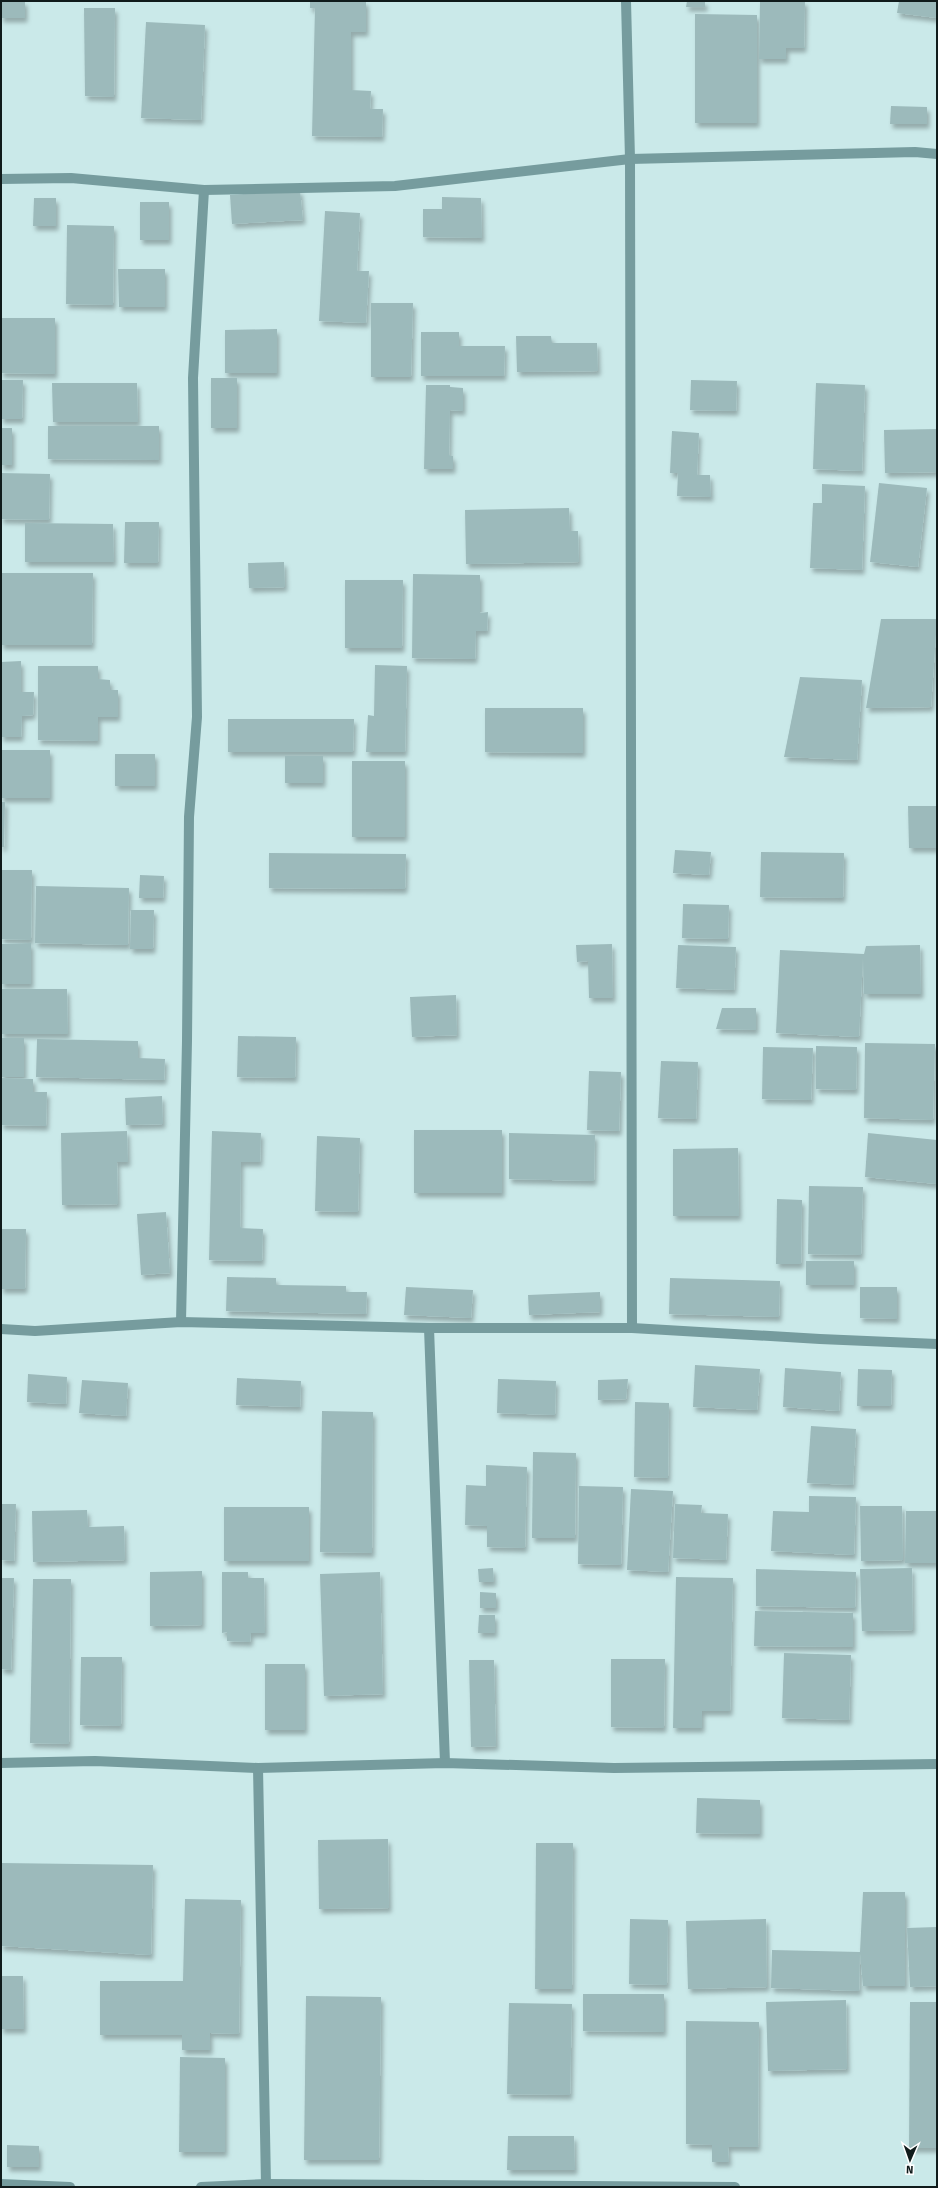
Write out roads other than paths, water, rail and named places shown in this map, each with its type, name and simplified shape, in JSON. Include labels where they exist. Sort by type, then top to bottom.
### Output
[{"type":"street","points":[[626,1],[630,159],[632,1328]]},
{"type":"street","points":[[1,179],[71,178],[204,190],[394,186],[630,159],[915,152],[937,154]]},
{"type":"street","points":[[181,1322],[188,1041],[189,817],[196,717],[193,378],[204,190]]},
{"type":"street","points":[[1,1329],[35,1331],[181,1322],[429,1328],[632,1328],[937,1344]]},
{"type":"street","points":[[429,1328],[445,1764]]},
{"type":"street","points":[[1,1763],[95,1761],[258,1768],[445,1764],[614,1768],[937,1764]]},
{"type":"street","points":[[258,1768],[266,2184]]},
{"type":"street","points":[[1,2184],[70,2187]]},
{"type":"street","points":[[201,2187],[266,2184],[735,2187]]}]
